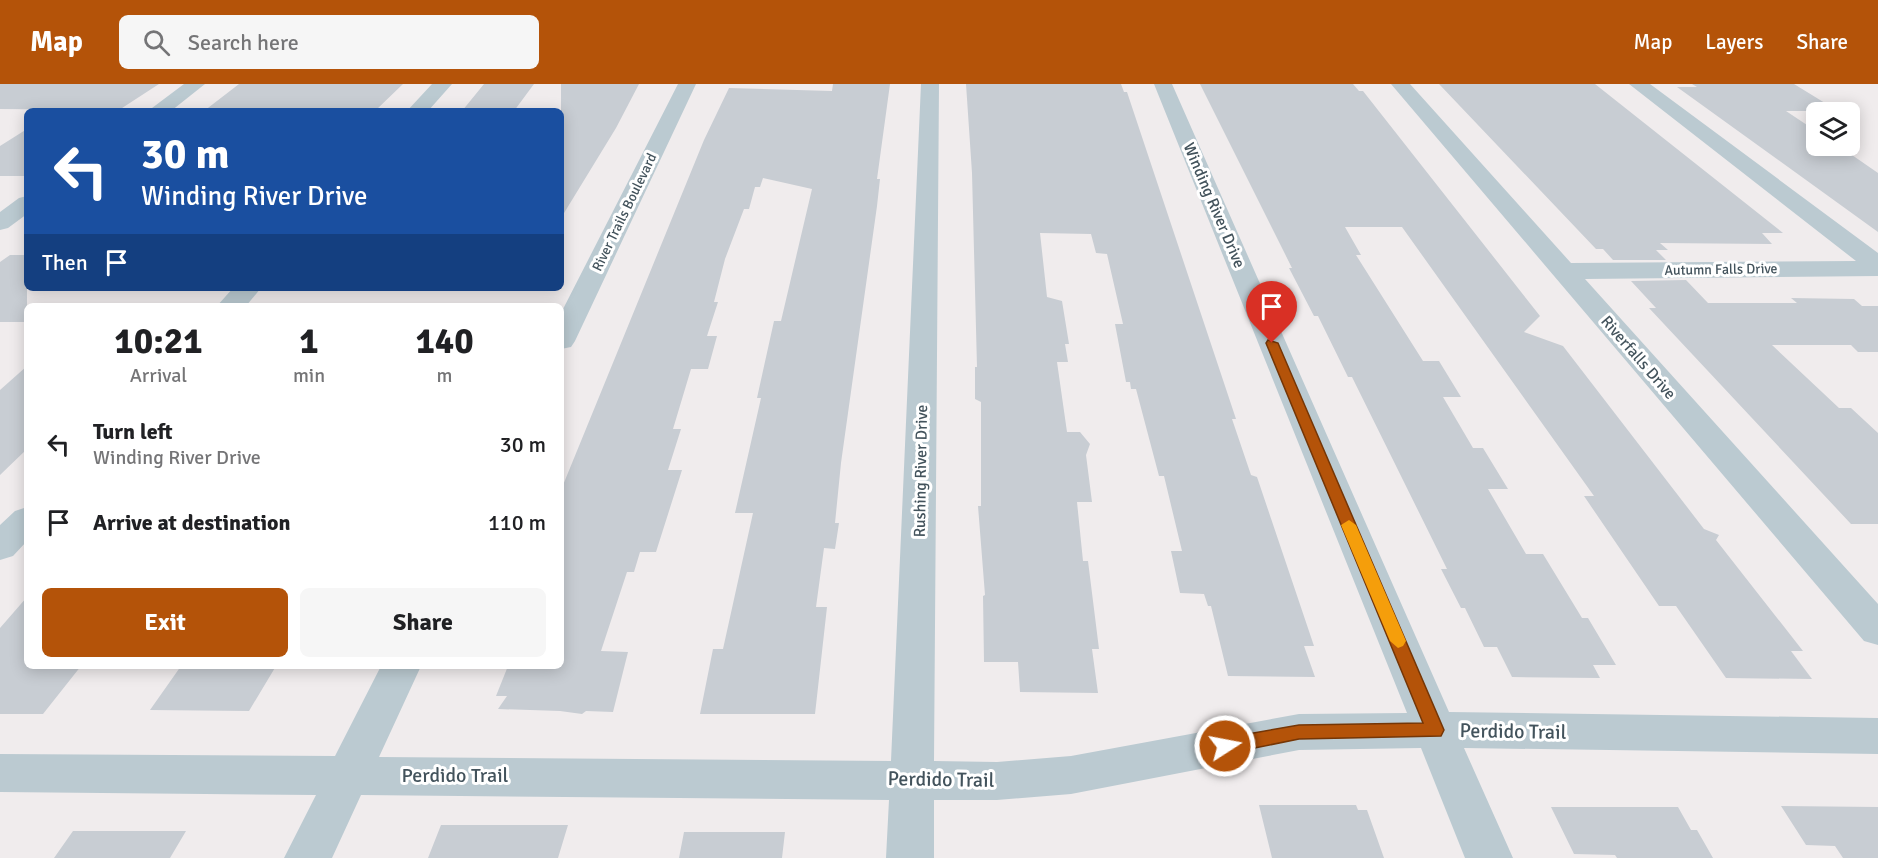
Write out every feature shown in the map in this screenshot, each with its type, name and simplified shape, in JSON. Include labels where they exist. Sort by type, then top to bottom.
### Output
[{"type":"street","points":[[162,108],[196,84]]},
{"type":"street","points":[[420,108],[443,84]]},
{"type":"street","name":"River Trails Boulevard","points":[[564,335],[687,84]]},
{"type":"street","name":"Rushing River Drive","points":[[910,858],[930,84]]},
{"type":"street","name":"Winding River Drive","points":[[1164,84],[1489,858]]},
{"type":"street","name":"Riverfalls Drive","points":[[1400,84],[1878,630]]},
{"type":"street","name":"Autumn Falls Drive","points":[[1638,84],[1878,267]]},
{"type":"street","points":[[0,223],[24,205]]},
{"type":"street","name":"Autumn Falls Drive","points":[[1563,271],[1878,267]]},
{"type":"street","points":[[234,303],[245,291]]},
{"type":"street","points":[[0,548],[24,522]]},
{"type":"street","points":[[308,858],[400,669]]},
{"type":"street","name":"Perdido Trail","points":[[0,773],[997,781],[1071,775],[1299,732],[1435,730],[1878,736]]},
{"type":"building","points":[[0,84],[159,84],[122,108],[0,109]]},
{"type":"building","points":[[239,84],[403,84],[378,108],[208,108]]},
{"type":"building","points":[[484,84],[534,84],[516,108],[464,108]]},
{"type":"building","points":[[561,84],[639,84],[616,128],[564,213],[564,108],[561,108]]},
{"type":"building","points":[[833,84],[890,84],[877,179],[880,179],[877,206],[841,463],[835,523],[839,523],[835,549],[824,548],[816,607],[827,607],[815,714],[700,714],[713,649],[723,649],[753,513],[735,513],[761,398],[757,398],[774,321],[781,321],[812,189],[763,178],[760,187],[755,187],[749,209],[744,209],[725,259],[714,302],[718,302],[707,336],[717,336],[708,369],[691,369],[673,429],[681,429],[668,470],[682,470],[656,552],[640,552],[634,572],[627,572],[601,651],[628,652],[613,712],[586,711],[582,714],[498,709],[507,696],[496,696],[507,669],[564,669],[564,483],[704,140],[729,88],[832,91]]},
{"type":"building","points":[[966,84],[1121,84],[1124,92],[1127,92],[1236,419],[1232,419],[1251,475],[1257,477],[1314,646],[1304,646],[1315,677],[1228,676],[1211,606],[1208,606],[1204,594],[1180,593],[1171,551],[1182,551],[1164,476],[1159,476],[1136,389],[1131,389],[1130,382],[1126,382],[1115,324],[1123,324],[1107,254],[1096,253],[1091,234],[1040,233],[1047,297],[1062,301],[1069,344],[1065,344],[1068,362],[1057,362],[1067,432],[1080,432],[1090,444],[1086,455],[1092,502],[1077,502],[1083,561],[1088,561],[1099,649],[1092,649],[1098,693],[1020,692],[1018,662],[984,662],[983,596],[985,595],[978,506],[981,506],[981,402],[975,399],[975,367],[977,367],[972,173]]},
{"type":"building","points":[[1200,84],[1353,84],[1359,91],[1363,91],[1540,316],[1524,332],[1563,346],[1704,529],[1719,535],[1716,540],[1803,651],[1791,651],[1812,679],[1726,678],[1676,606],[1659,606],[1584,496],[1594,496],[1402,227],[1345,227],[1361,255],[1356,255],[1423,361],[1439,361],[1461,397],[1443,397],[1473,448],[1483,448],[1508,489],[1488,489],[1526,554],[1543,554],[1582,618],[1588,618],[1616,665],[1593,665],[1600,678],[1512,677],[1497,647],[1484,647],[1465,608],[1461,608],[1441,569],[1447,569],[1352,377],[1348,377],[1318,316],[1314,316],[1289,268],[1292,268]]},
{"type":"building","points":[[1439,84],[1595,84],[1783,233],[1762,233],[1772,244],[1660,243],[1668,250],[1656,250],[1666,260],[1613,260],[1603,249],[1596,249]]},
{"type":"building","points":[[1692,84],[1794,84],[1823,102],[1806,102],[1806,111],[1786,111],[1806,124],[1806,156],[1853,156],[1878,173],[1878,232],[1677,87],[1697,87]]},
{"type":"building","points":[[24,131],[24,176],[0,176],[0,146]]},
{"type":"building","points":[[10,255],[24,255],[24,291],[27,291],[27,303],[24,303],[24,322],[0,322],[0,262]]},
{"type":"building","points":[[1686,280],[1708,303],[1797,303],[1791,298],[1854,299],[1862,306],[1878,306],[1878,352],[1858,352],[1851,345],[1772,345],[1839,408],[1851,408],[1878,433],[1878,524],[1851,524],[1649,308],[1656,308],[1631,281]]},
{"type":"building","points":[[24,369],[24,452],[0,475],[0,390]]},
{"type":"building","points":[[24,600],[24,669],[79,669],[43,714],[0,714],[0,628]]},
{"type":"building","points":[[179,669],[274,669],[249,711],[150,710]]},
{"type":"building","points":[[1259,805],[1356,805],[1358,810],[1367,810],[1384,858],[1272,858]]},
{"type":"building","points":[[1781,806],[1878,807],[1878,858],[1843,858],[1835,846],[1806,845]]},
{"type":"building","points":[[1551,807],[1678,807],[1691,830],[1697,830],[1713,858],[1617,858],[1615,855],[1574,854]]},
{"type":"building","points":[[441,825],[568,825],[558,858],[428,858]]},
{"type":"building","points":[[73,831],[186,831],[170,858],[54,858]]},
{"type":"building","points":[[684,832],[785,832],[782,858],[679,858]]},
{"type":"slow traffic","points":[[1349,525],[1398,641]]},
{"type":"route","points":[[1225,746],[1299,732],[1435,730],[1272,343]]}]
